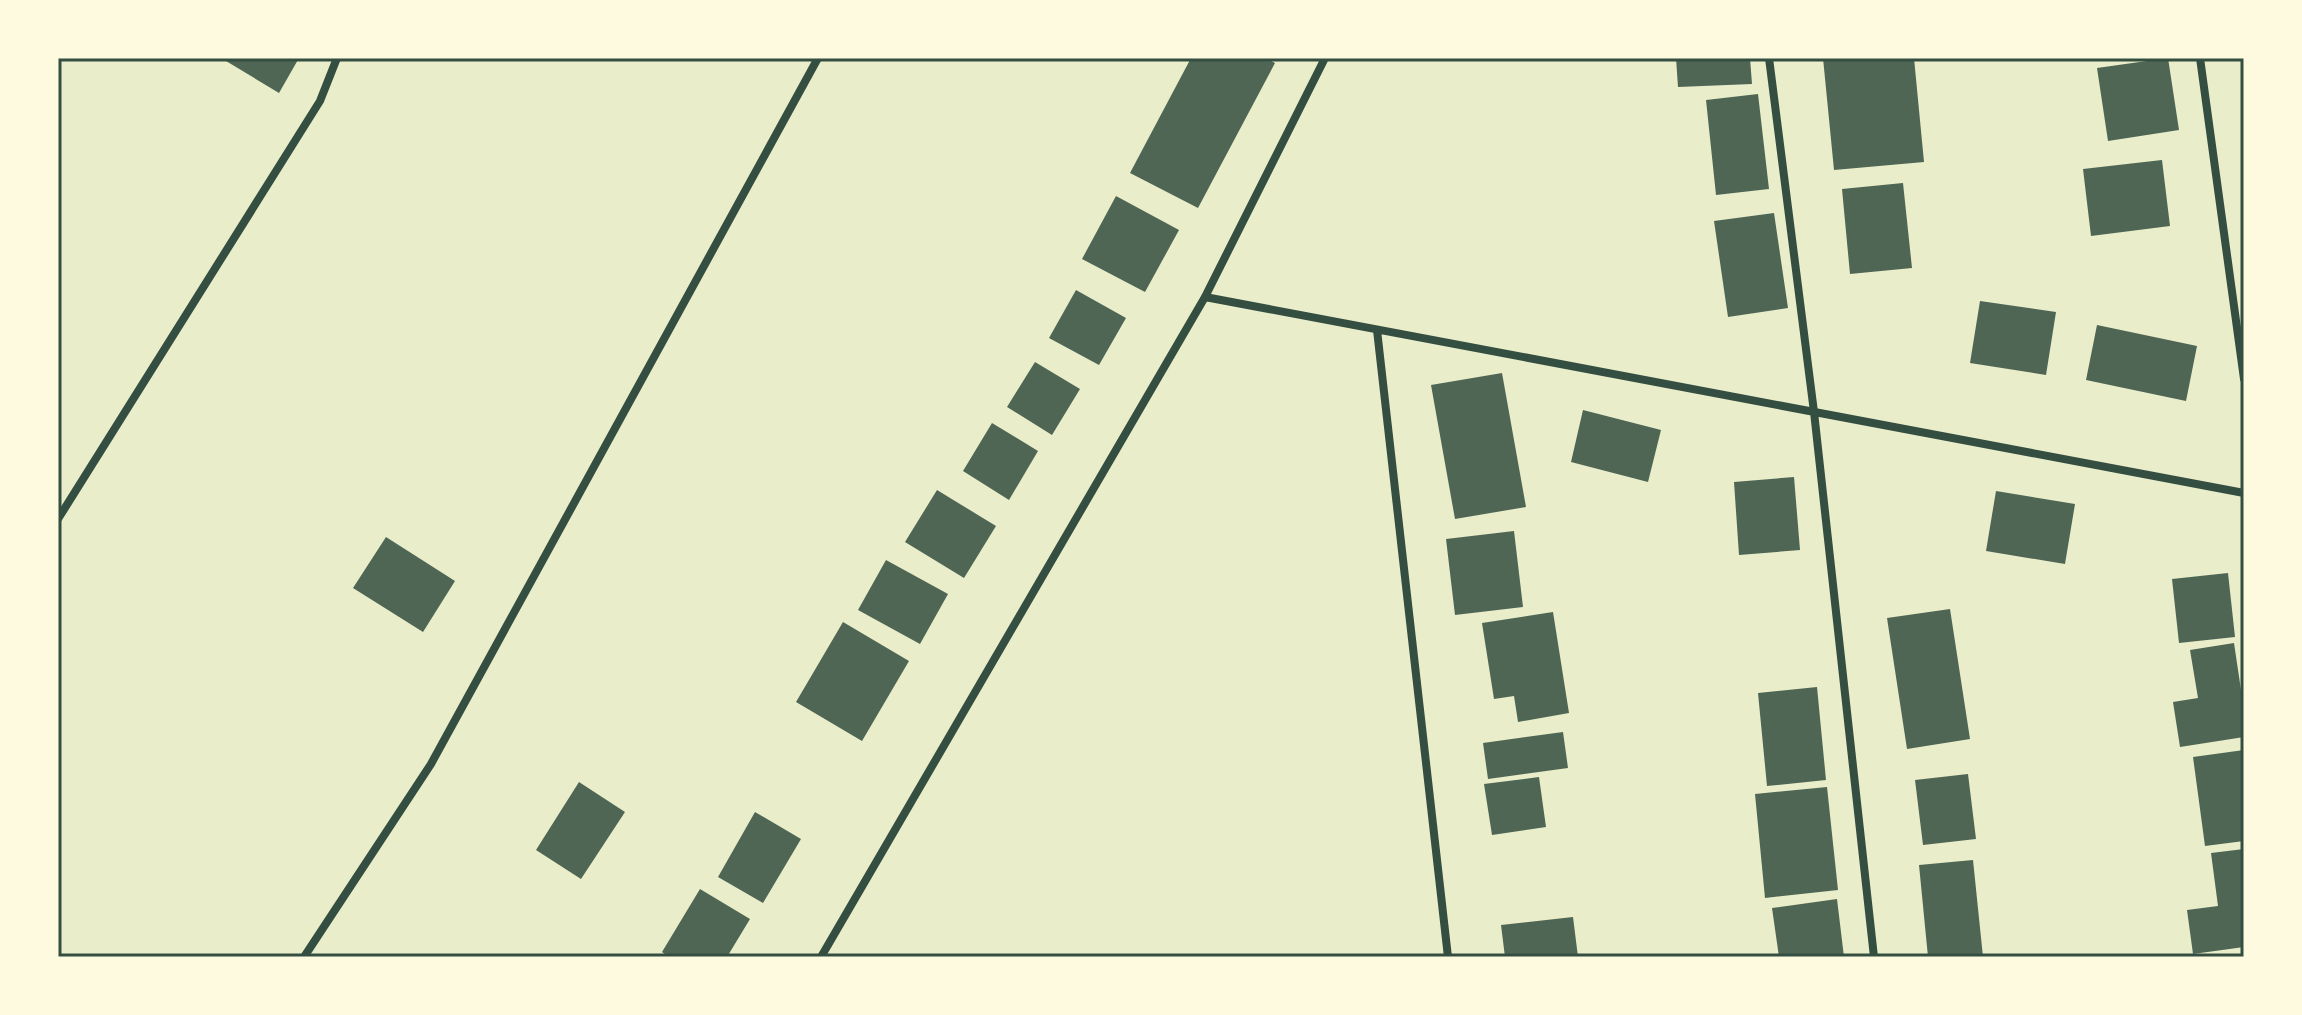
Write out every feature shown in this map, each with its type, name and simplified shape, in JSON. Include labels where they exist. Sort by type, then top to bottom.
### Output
[{"type":"street","points":[[58,519],[320,101],[337,58]]},
{"type":"street","points":[[304,957],[431,764],[818,58]]},
{"type":"street","points":[[821,957],[1205,297],[1325,58]]},
{"type":"street","points":[[1769,58],[1814,412],[1874,957]]},
{"type":"street","points":[[2200,58],[2244,379]]},
{"type":"street","points":[[1205,297],[2244,493]]},
{"type":"street","points":[[1377,330],[1448,957]]},
{"type":"building","points":[[221,58],[299,58],[279,93]]},
{"type":"building","points":[[1191,58],[1266,58],[1275,63],[1198,208],[1130,173]]},
{"type":"building","points":[[1676,58],[1750,58],[1752,84],[1678,87]]},
{"type":"building","points":[[1823,58],[1914,58],[1924,162],[1834,170]]},
{"type":"building","points":[[2168,58],[2179,130],[2108,141],[2097,68]]},
{"type":"building","points":[[1758,94],[1769,189],[1716,195],[1706,100]]},
{"type":"building","points":[[2162,160],[2170,226],[2091,236],[2083,169]]},
{"type":"building","points":[[1903,183],[1912,268],[1850,274],[1842,189]]},
{"type":"building","points":[[1116,196],[1179,230],[1145,292],[1082,259]]},
{"type":"building","points":[[1774,213],[1788,308],[1728,317],[1714,221]]},
{"type":"building","points":[[1076,290],[1126,318],[1099,365],[1049,338]]},
{"type":"building","points":[[1980,301],[2056,312],[2046,375],[1970,363]]},
{"type":"building","points":[[2097,325],[2197,346],[2186,401],[2086,380]]},
{"type":"building","points":[[1035,362],[1080,389],[1052,435],[1007,407]]},
{"type":"building","points":[[1502,373],[1526,507],[1455,519],[1431,385]]},
{"type":"building","points":[[1583,410],[1661,430],[1648,482],[1571,462]]},
{"type":"building","points":[[992,423],[1038,451],[1009,500],[963,471]]},
{"type":"building","points":[[1794,477],[1800,550],[1739,555],[1734,482]]},
{"type":"building","points":[[937,490],[996,526],[964,578],[905,542]]},
{"type":"building","points":[[1996,491],[2075,504],[2065,564],[1986,551]]},
{"type":"building","points":[[1514,531],[1523,607],[1455,615],[1446,539]]},
{"type":"building","points":[[386,537],[455,581],[423,632],[353,588]]},
{"type":"building","points":[[886,560],[948,594],[920,644],[858,610]]},
{"type":"building","points":[[2228,573],[2235,637],[2179,643],[2172,579]]},
{"type":"building","points":[[1950,609],[1970,739],[1907,749],[1887,618]]},
{"type":"building","points":[[1553,612],[1569,713],[1518,722],[1514,696],[1494,699],[1482,623]]},
{"type":"building","points":[[843,622],[909,661],[862,741],[796,702]]},
{"type":"building","points":[[2234,643],[2244,710],[2244,737],[2180,747],[2173,702],[2198,698],[2190,650]]},
{"type":"building","points":[[1817,687],[1826,780],[1767,786],[1758,693]]},
{"type":"building","points":[[1563,732],[1568,768],[1488,779],[1483,743]]},
{"type":"building","points":[[2244,750],[2244,841],[2205,846],[2193,757]]},
{"type":"building","points":[[1968,774],[1976,839],[1923,845],[1915,780]]},
{"type":"building","points":[[1539,777],[1546,827],[1492,835],[1484,784]]},
{"type":"building","points":[[579,782],[625,812],[581,879],[536,850]]},
{"type":"building","points":[[1827,787],[1838,890],[1765,898],[1755,794]]},
{"type":"building","points":[[755,812],[801,839],[763,903],[718,877]]},
{"type":"building","points":[[2244,849],[2244,947],[2193,954],[2187,910],[2218,906],[2211,853]]},
{"type":"building","points":[[1973,860],[1983,957],[1928,957],[1919,865]]},
{"type":"building","points":[[700,889],[750,919],[727,957],[669,957],[662,952]]},
{"type":"building","points":[[1837,899],[1844,957],[1779,957],[1772,908]]},
{"type":"building","points":[[1573,917],[1578,957],[1505,957],[1501,925]]}]
